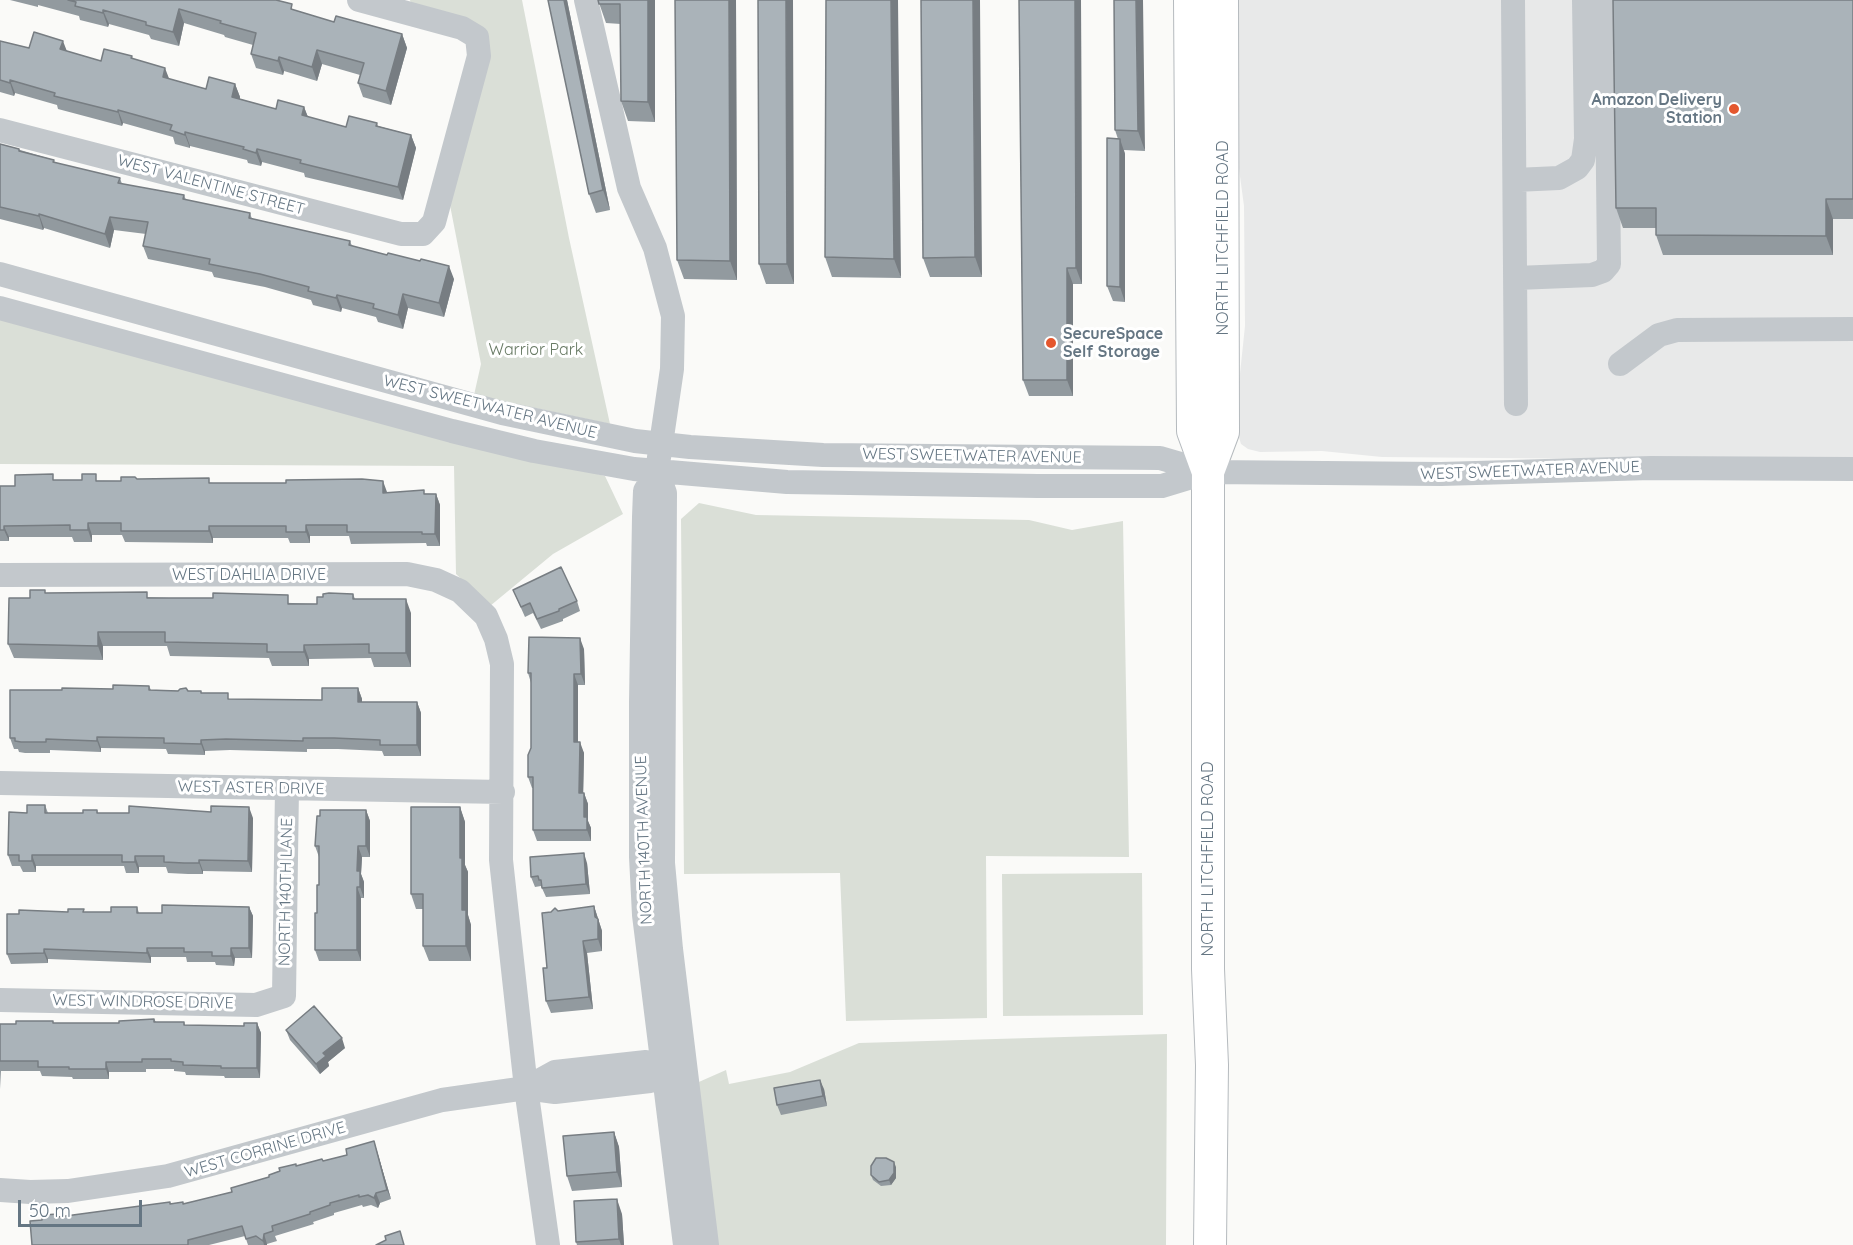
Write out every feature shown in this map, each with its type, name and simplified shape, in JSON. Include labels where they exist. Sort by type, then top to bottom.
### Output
[{"type":"main road","name":"NORTH LITCHFIELD ROAD","points":[[1190,0],[1193,431],[1208,472],[1208,969],[1212,1065],[1210,1245]]},
{"type":"main road","name":"NORTH LITCHFIELD ROAD","points":[[1208,472],[1223,432],[1222,0]]},
{"type":"street","name":"WEST VALENTINE STREET","points":[[0,130],[401,234],[423,234],[434,222],[479,56],[477,37],[462,28],[359,0]]},
{"type":"street","name":"NORTH 140TH AVENUE","points":[[586,0],[629,188],[655,248],[673,316],[672,369],[659,444],[657,471],[665,493],[663,862],[685,1245]]},
{"type":"street","points":[[1513,0],[1516,404]]},
{"type":"street","points":[[1515,180],[1559,178],[1577,168],[1583,160],[1586,139],[1584,0]]},
{"type":"street","points":[[1516,279],[1592,275],[1603,271],[1609,264],[1606,0]]},
{"type":"street","name":"WEST SWEETWATER AVENUE","points":[[0,274],[502,413],[591,433],[659,444],[823,455],[1160,458],[1208,472],[1441,474],[1651,468],[1853,469]]},
{"type":"street","name":"WEST SWEETWATER AVENUE","points":[[0,308],[492,441],[601,464],[787,482],[1162,486],[1208,472]]},
{"type":"street","points":[[162,352],[168,321]]},
{"type":"street","points":[[1620,364],[1659,335],[1677,330],[1853,329]]},
{"type":"street","name":"WEST DAHLIA DRIVE","points":[[0,575],[407,574],[436,580],[460,591],[486,616],[496,639],[502,664],[502,792]]},
{"type":"street","name":"WEST ASTER DRIVE","points":[[0,783],[502,792]]},
{"type":"street","name":"NORTH 140TH LANE","points":[[284,996],[287,788]]},
{"type":"street","points":[[502,792],[501,860],[526,1088],[548,1245]]},
{"type":"street","name":"WEST WINDROSE DRIVE","points":[[0,1000],[256,1005],[284,996]]},
{"type":"street","name":"WEST CORRINE DRIVE","points":[[0,1190],[68,1191],[168,1176],[442,1100],[526,1088],[555,1072],[646,1062],[675,1066]]},
{"type":"street","name":"NORTH 140TH AVENUE","points":[[675,1066],[707,1245]]},
{"type":"shaded area","points":[[1233,0],[1853,0],[1853,458],[1382,457],[1322,451],[1260,452],[1248,449],[1241,444],[1238,434],[1237,402],[1245,326],[1244,206],[1235,139]]},
{"type":"green space","name":"Warrior Park","points":[[410,0],[522,0],[569,238],[610,424],[474,395],[481,364],[448,195],[486,57],[411,4]]},
{"type":"green space","points":[[0,315],[605,476],[623,514],[553,554],[490,606],[456,574],[454,466],[0,464]]},
{"type":"green space","points":[[699,503],[756,515],[1029,520],[1072,530],[1123,521],[1129,857],[986,856],[987,1018],[846,1021],[840,873],[684,874],[681,519]]},
{"type":"green space","points":[[1142,873],[1143,1015],[1003,1016],[1002,874]]},
{"type":"green space","points":[[1167,1034],[1166,1245],[712,1245],[692,1085],[726,1070],[729,1084],[790,1072],[859,1043]]},
{"type":"building","points":[[68,0],[276,0],[292,4],[291,9],[334,22],[336,16],[402,34],[386,91],[358,83],[364,63],[317,50],[312,67],[279,57],[278,61],[251,54],[256,33],[220,23],[221,21],[179,9],[173,32],[103,10],[103,13],[75,6],[76,2]]},
{"type":"building","points":[[548,0],[564,0],[603,190],[589,194]]},
{"type":"building","points":[[598,0],[648,0],[648,102],[621,101],[620,4],[599,4]]},
{"type":"building","points":[[675,0],[729,0],[730,261],[677,260]]},
{"type":"building","points":[[758,0],[786,0],[787,264],[759,264]]},
{"type":"building","points":[[826,0],[891,0],[894,259],[825,257]]},
{"type":"building","points":[[921,0],[973,0],[975,257],[923,258]]},
{"type":"building","points":[[1019,0],[1075,0],[1076,268],[1067,268],[1067,380],[1023,380]]},
{"type":"building","points":[[1114,0],[1136,0],[1138,131],[1115,130]]},
{"type":"building","name":"Amazon Delivery Station","points":[[1613,0],[1853,0],[1853,199],[1826,199],[1826,236],[1656,235],[1656,208],[1616,208]]},
{"type":"building","points":[[34,32],[63,41],[60,49],[101,61],[104,49],[132,56],[131,58],[165,68],[163,77],[206,89],[209,77],[235,84],[232,97],[276,109],[278,100],[304,107],[302,115],[346,127],[349,116],[411,135],[398,187],[300,163],[301,160],[257,149],[256,153],[243,149],[244,147],[185,132],[185,135],[170,130],[172,125],[54,96],[55,93],[10,80],[10,83],[0,80],[0,41],[29,48]]},
{"type":"building","points":[[1107,138],[1120,139],[1120,287],[1107,286]]},
{"type":"building","points":[[0,144],[54,160],[53,162],[120,178],[118,183],[184,195],[183,199],[250,213],[249,218],[350,241],[349,245],[387,255],[388,253],[449,266],[439,303],[403,294],[398,315],[373,308],[374,304],[337,295],[336,298],[308,291],[309,287],[209,264],[210,259],[143,246],[148,222],[110,217],[105,234],[39,214],[39,216],[0,207]]},
{"type":"building","points":[[53,474],[53,480],[82,480],[82,474],[96,474],[96,481],[121,481],[121,477],[135,477],[137,479],[209,478],[209,483],[286,483],[286,480],[362,479],[383,481],[383,493],[424,490],[424,494],[436,494],[435,534],[347,532],[347,525],[306,525],[306,532],[286,532],[286,526],[209,526],[209,531],[121,531],[121,523],[88,523],[88,530],[70,530],[70,525],[4,526],[4,530],[0,530],[0,486],[15,486],[15,475]]},
{"type":"building","points":[[561,567],[577,601],[537,619],[530,603],[521,607],[513,590]]},
{"type":"building","points":[[30,590],[45,590],[45,593],[147,592],[147,598],[213,598],[213,593],[288,595],[288,604],[317,604],[317,597],[323,597],[323,594],[329,593],[353,594],[353,599],[406,599],[406,653],[369,653],[369,644],[304,645],[304,652],[267,652],[267,644],[165,642],[165,632],[98,632],[98,646],[8,644],[9,598],[30,598]]},
{"type":"building","points":[[529,637],[580,638],[581,674],[574,674],[574,742],[580,742],[579,793],[584,793],[584,817],[587,817],[587,830],[533,830],[533,777],[528,777],[528,755],[531,748]]},
{"type":"building","points":[[113,685],[149,686],[149,690],[178,691],[186,688],[188,691],[201,691],[201,693],[228,693],[228,699],[322,700],[322,688],[358,688],[358,702],[417,702],[417,745],[380,745],[380,740],[334,738],[303,738],[303,741],[201,740],[201,744],[164,743],[164,738],[97,737],[97,741],[46,739],[46,742],[21,742],[10,738],[10,690],[113,689]]},
{"type":"building","points":[[27,805],[45,805],[45,813],[83,813],[83,810],[97,810],[97,813],[129,813],[129,806],[211,812],[211,806],[249,807],[248,861],[199,860],[199,863],[184,863],[164,862],[164,856],[135,856],[135,862],[122,862],[122,855],[32,855],[32,861],[19,861],[19,855],[8,855],[9,812],[27,813]]},
{"type":"building","points":[[411,807],[460,807],[462,910],[466,910],[466,946],[423,946],[423,894],[411,894]]},
{"type":"building","points":[[320,810],[366,810],[366,846],[358,846],[357,871],[360,871],[360,887],[357,887],[357,950],[315,950],[319,846],[315,846],[317,816],[320,816]]},
{"type":"building","points":[[584,853],[586,884],[542,888],[538,876],[531,877],[530,857]]},
{"type":"building","points":[[162,905],[249,907],[249,948],[231,948],[231,956],[212,956],[212,952],[184,952],[184,948],[147,948],[147,953],[44,949],[44,953],[7,954],[7,914],[19,914],[19,910],[68,912],[68,909],[84,909],[83,912],[111,912],[111,907],[137,907],[137,913],[162,913]]},
{"type":"building","points":[[594,906],[595,917],[598,919],[598,939],[583,941],[589,997],[546,1001],[543,968],[547,968],[542,913],[551,912],[555,908],[558,911]]},
{"type":"building","points":[[314,1006],[342,1038],[323,1053],[326,1056],[316,1064],[286,1030]]},
{"type":"building","points":[[154,1019],[154,1022],[184,1022],[184,1025],[244,1026],[244,1023],[257,1023],[257,1068],[183,1065],[183,1062],[171,1061],[171,1059],[106,1062],[106,1069],[38,1067],[38,1061],[0,1061],[0,1024],[16,1024],[16,1021],[119,1023],[119,1021]]},
{"type":"building","points":[[820,1080],[823,1096],[777,1105],[774,1088]]},
{"type":"building","points":[[614,1132],[617,1172],[567,1176],[563,1136]]},
{"type":"building","points":[[374,1141],[387,1190],[376,1193],[374,1198],[368,1195],[359,1197],[359,1195],[330,1203],[310,1214],[272,1226],[273,1231],[264,1234],[263,1241],[256,1236],[246,1239],[242,1226],[188,1240],[188,1245],[32,1245],[30,1221],[42,1220],[42,1215],[58,1214],[58,1217],[170,1202],[170,1204],[183,1202],[183,1204],[232,1192],[231,1188],[269,1177],[280,1171],[279,1168],[347,1155],[346,1149]]},
{"type":"building","points":[[876,1158],[886,1158],[894,1162],[894,1173],[889,1180],[879,1182],[871,1175],[871,1166]]},
{"type":"building","points":[[617,1199],[619,1239],[576,1242],[574,1201]]},
{"type":"building","points":[[400,1231],[404,1245],[376,1245],[386,1240],[385,1236]]},
{"type":"place","name":"Amazon Delivery Station","points":[[1734,109]]},
{"type":"place","name":"SecureSpace Self Storage","points":[[1051,343]]}]
